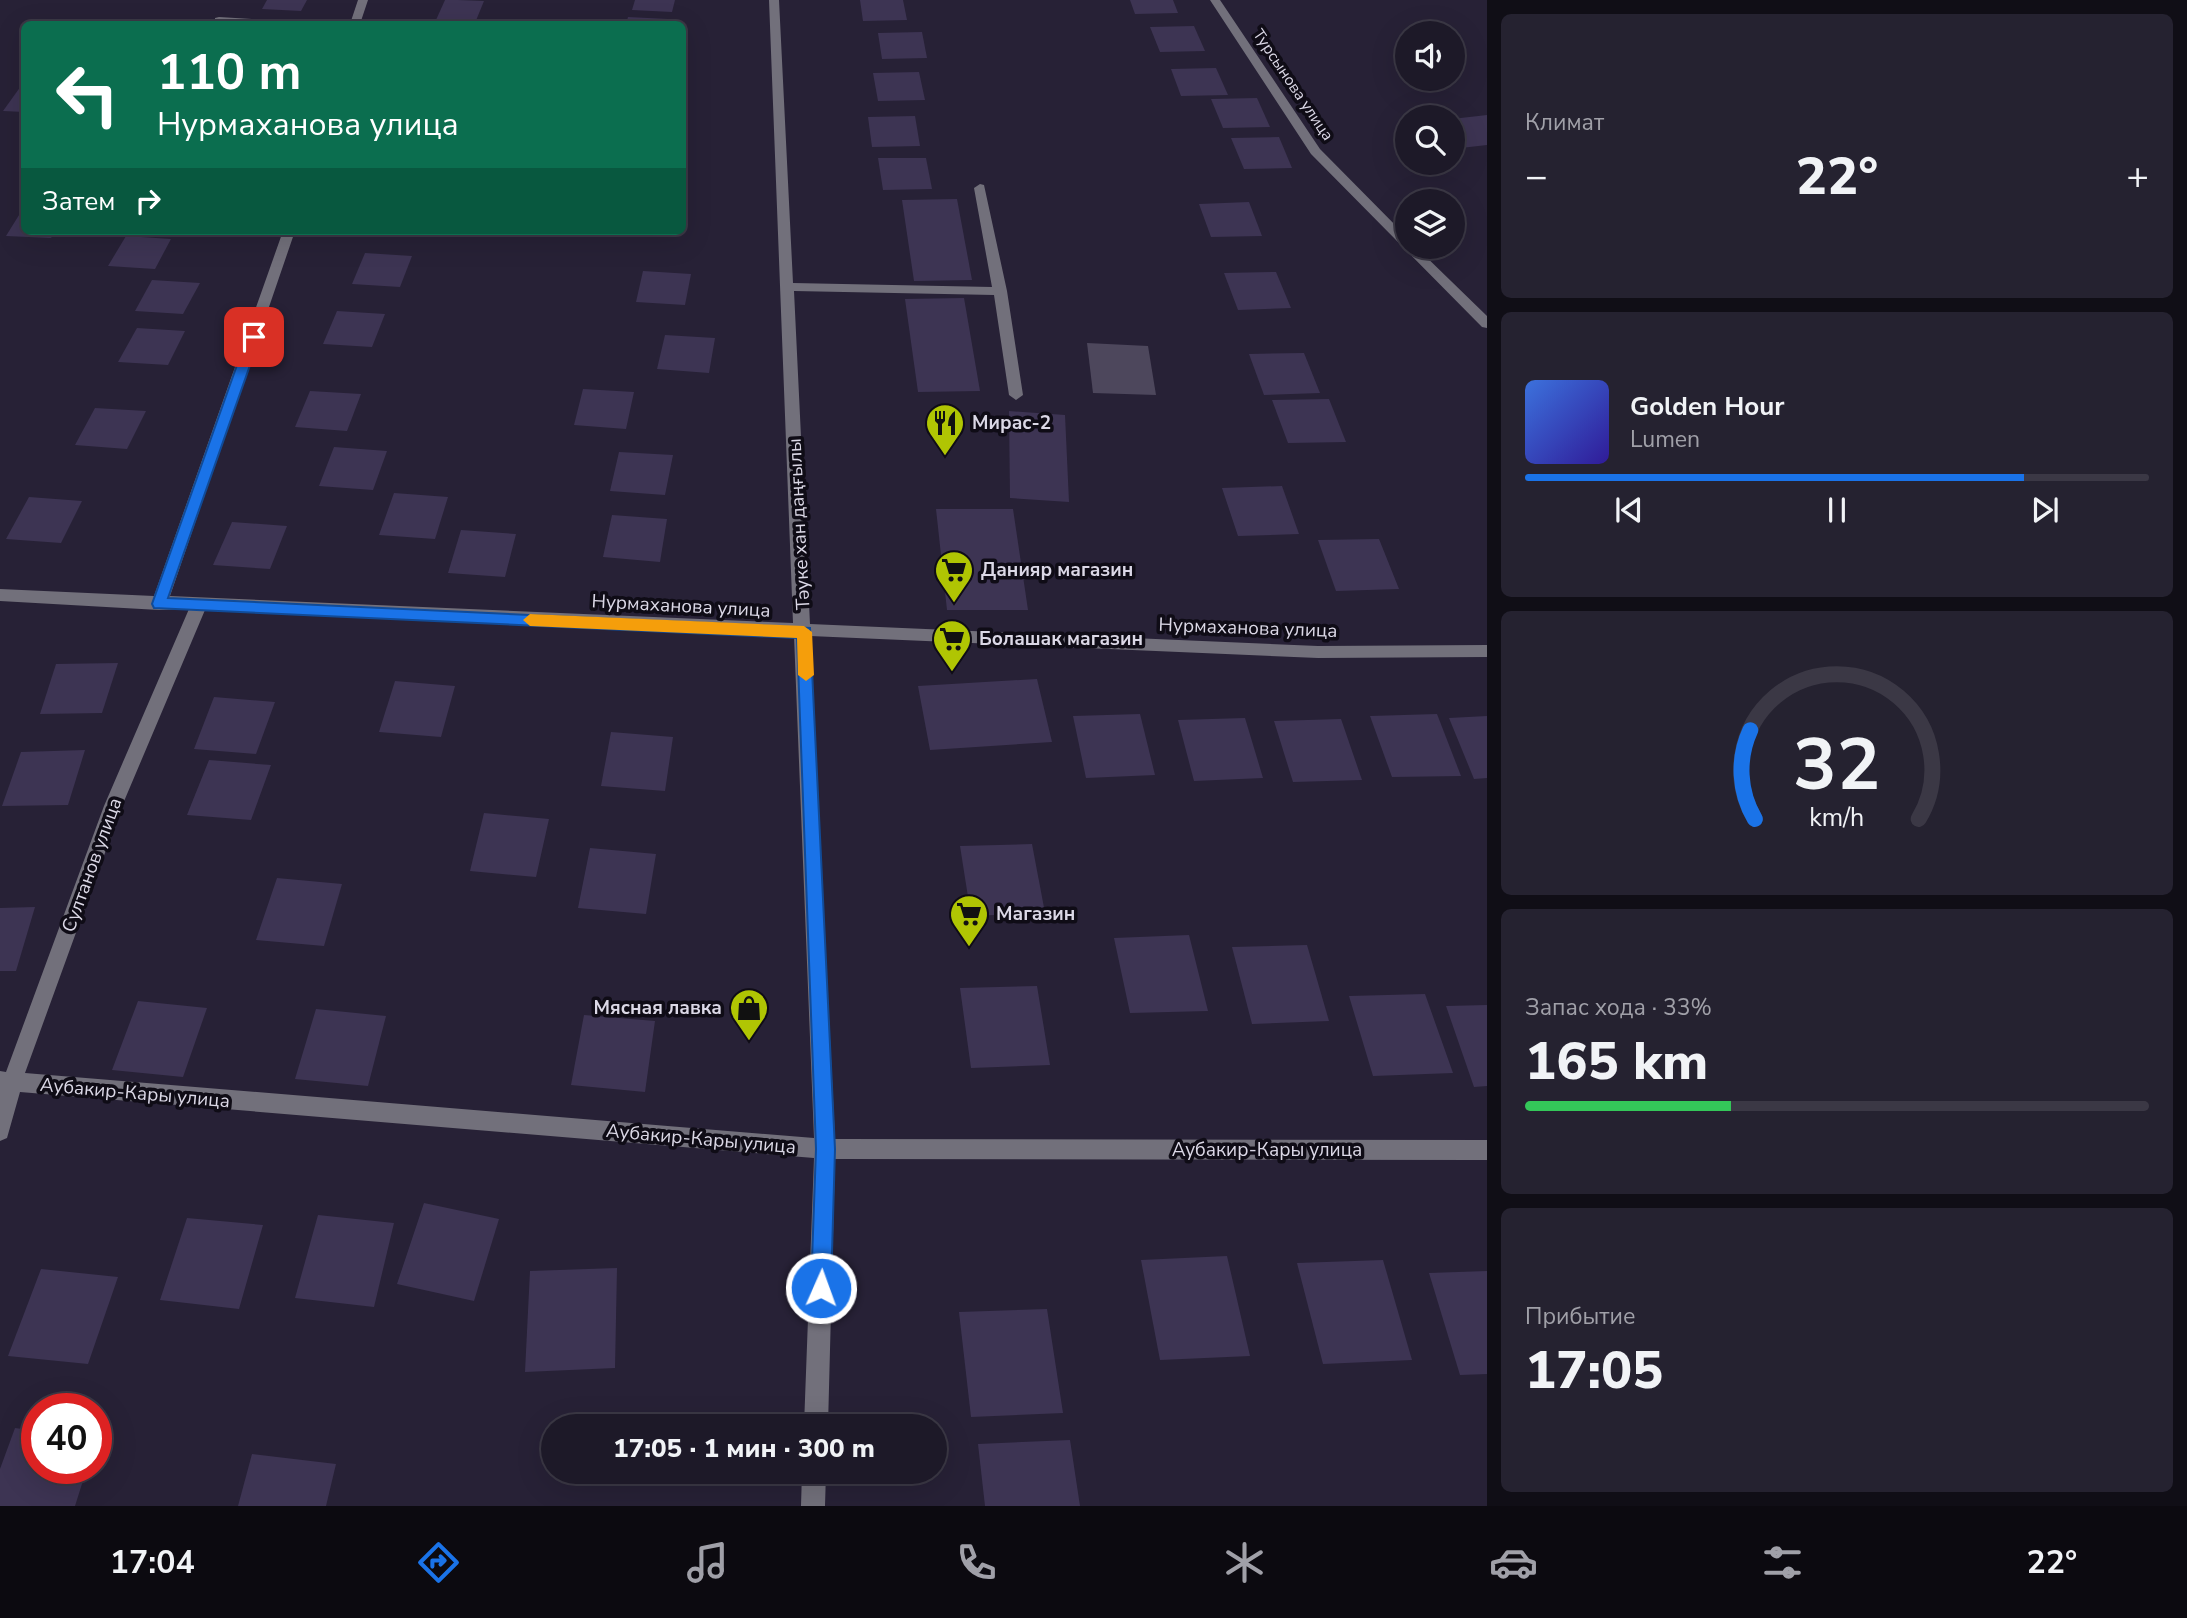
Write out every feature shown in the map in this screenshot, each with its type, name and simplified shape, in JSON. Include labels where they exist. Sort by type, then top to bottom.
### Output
[{"type":"street","points":[[356,21],[363,0]]},
{"type":"street","name":"Тәуке хан даңғылы","points":[[775,0],[825,1149],[816,1414]]},
{"type":"street","name":"Турсынова улица","points":[[1215,0],[1315,151],[1395,233]]},
{"type":"street","points":[[219,20],[236,21]]},
{"type":"street","points":[[980,188],[1000,290],[1016,395]]},
{"type":"street","points":[[159,604],[288,235]]},
{"type":"street","name":"Турсынова улица","points":[[1421,259],[1487,324]]},
{"type":"street","points":[[788,287],[1000,290]]},
{"type":"street","name":"Нурмаханова улица","points":[[0,595],[804,632],[1318,652],[1487,651]]},
{"type":"street","name":"Султанов улица","points":[[0,1131],[6,1082],[113,806],[199,605]]},
{"type":"street","name":"Аубакир-Кары улица","points":[[6,1082],[825,1149],[1487,1150]]},
{"type":"street","points":[[813,1506],[814,1484]]},
{"type":"shaded area","points":[[1087,343],[1148,346],[1156,395],[1093,393]]},
{"type":"building","points":[[267,0],[307,0],[301,11],[262,9]]},
{"type":"building","points":[[445,0],[484,1],[476,21],[436,20]]},
{"type":"building","points":[[635,0],[675,0],[672,12],[632,10]]},
{"type":"building","points":[[860,0],[903,0],[907,20],[863,21]]},
{"type":"building","points":[[1130,0],[1173,0],[1178,13],[1135,14]]},
{"type":"building","points":[[628,17],[668,19],[668,21],[627,21]]},
{"type":"building","points":[[1194,26],[1205,51],[1160,52],[1150,27]]},
{"type":"building","points":[[922,32],[927,58],[882,59],[878,33]]},
{"type":"building","points":[[1216,68],[1228,95],[1181,96],[1171,69]]},
{"type":"building","points":[[919,72],[925,100],[878,101],[873,73]]},
{"type":"building","points":[[21,86],[21,112],[3,111]]},
{"type":"building","points":[[1257,98],[1270,127],[1223,128],[1211,99]]},
{"type":"building","points":[[1487,115],[1487,145],[1465,148],[1465,118]]},
{"type":"building","points":[[915,116],[920,146],[872,147],[868,117]]},
{"type":"building","points":[[1279,137],[1292,168],[1244,169],[1231,138]]},
{"type":"building","points":[[878,158],[926,158],[932,189],[883,190]]},
{"type":"building","points":[[957,199],[972,280],[914,281],[902,200]]},
{"type":"building","points":[[1249,202],[1262,236],[1211,237],[1199,204]]},
{"type":"building","points":[[21,212],[21,235],[53,235],[51,238],[6,236]]},
{"type":"building","points":[[126,236],[171,239],[155,269],[108,266]]},
{"type":"building","points":[[365,253],[412,256],[400,287],[352,284]]},
{"type":"building","points":[[643,271],[691,274],[685,305],[636,302]]},
{"type":"building","points":[[1276,272],[1291,308],[1238,310],[1224,273]]},
{"type":"building","points":[[152,280],[200,283],[183,314],[135,311]]},
{"type":"building","points":[[964,298],[980,391],[918,392],[905,299]]},
{"type":"building","points":[[337,311],[385,314],[372,347],[323,344]]},
{"type":"building","points":[[137,328],[185,331],[168,365],[118,362]]},
{"type":"building","points":[[665,335],[715,338],[709,373],[657,369]]},
{"type":"building","points":[[1304,353],[1320,393],[1264,395],[1249,354]]},
{"type":"building","points":[[583,389],[634,392],[626,429],[574,425]]},
{"type":"building","points":[[310,391],[361,394],[347,431],[295,427]]},
{"type":"building","points":[[1329,399],[1346,442],[1288,443],[1272,400]]},
{"type":"building","points":[[95,408],[146,411],[127,449],[75,445]]},
{"type":"building","points":[[1009,411],[1065,415],[1069,502],[1010,498]]},
{"type":"building","points":[[334,447],[387,451],[373,490],[319,486]]},
{"type":"building","points":[[619,452],[673,455],[665,495],[610,491]]},
{"type":"building","points":[[1282,486],[1299,534],[1238,536],[1222,488]]},
{"type":"building","points":[[394,493],[448,497],[435,539],[379,535]]},
{"type":"building","points":[[29,497],[82,501],[61,543],[6,539]]},
{"type":"building","points":[[936,509],[1013,509],[1028,610],[947,610]]},
{"type":"building","points":[[612,515],[667,519],[660,562],[603,557]]},
{"type":"building","points":[[232,522],[287,526],[270,569],[213,565]]},
{"type":"building","points":[[461,530],[516,534],[505,577],[448,573]]},
{"type":"building","points":[[1379,539],[1399,589],[1336,591],[1318,540]]},
{"type":"building","points":[[118,663],[102,713],[40,714],[56,664]]},
{"type":"building","points":[[1037,679],[1052,742],[930,750],[918,686]]},
{"type":"building","points":[[395,681],[455,686],[441,737],[379,732]]},
{"type":"building","points":[[214,697],[275,702],[256,754],[194,749]]},
{"type":"building","points":[[1140,714],[1155,775],[1086,778],[1073,716]]},
{"type":"building","points":[[1437,714],[1461,776],[1392,777],[1370,716]]},
{"type":"building","points":[[1487,716],[1487,778],[1474,779],[1449,718]]},
{"type":"building","points":[[1245,718],[1263,778],[1194,781],[1178,720]]},
{"type":"building","points":[[1341,719],[1362,780],[1293,782],[1274,721]]},
{"type":"building","points":[[611,732],[673,737],[665,791],[601,786]]},
{"type":"building","points":[[85,750],[68,805],[2,806],[21,752]]},
{"type":"building","points":[[209,760],[271,765],[251,820],[187,815]]},
{"type":"building","points":[[484,813],[549,819],[536,877],[470,871]]},
{"type":"building","points":[[1032,844],[1045,913],[971,916],[960,846]]},
{"type":"building","points":[[590,848],[656,854],[646,914],[578,908]]},
{"type":"building","points":[[277,878],[342,884],[324,946],[256,940]]},
{"type":"building","points":[[35,907],[16,971],[0,971],[0,908]]},
{"type":"building","points":[[1189,935],[1208,1011],[1130,1013],[1114,938]]},
{"type":"building","points":[[1307,945],[1329,1021],[1252,1024],[1232,947]]},
{"type":"building","points":[[1037,986],[1050,1065],[971,1068],[960,988]]},
{"type":"building","points":[[1425,994],[1453,1073],[1373,1076],[1349,996]]},
{"type":"building","points":[[138,1001],[207,1008],[183,1077],[112,1070]]},
{"type":"building","points":[[1487,1005],[1487,1086],[1474,1087],[1446,1006]]},
{"type":"building","points":[[316,1009],[386,1016],[368,1086],[295,1079]]},
{"type":"building","points":[[584,1015],[655,1021],[645,1092],[571,1085]]},
{"type":"building","points":[[424,1203],[499,1219],[474,1301],[397,1284]]},
{"type":"building","points":[[318,1215],[394,1223],[374,1307],[295,1298]]},
{"type":"building","points":[[187,1218],[263,1225],[239,1309],[160,1300]]},
{"type":"building","points":[[1227,1256],[1250,1356],[1160,1360],[1141,1260]]},
{"type":"building","points":[[1383,1260],[1412,1360],[1323,1364],[1297,1263]]},
{"type":"building","points":[[617,1268],[615,1368],[525,1372],[530,1271]]},
{"type":"building","points":[[41,1269],[118,1277],[88,1364],[8,1356]]},
{"type":"building","points":[[1487,1271],[1487,1374],[1460,1375],[1429,1273]]},
{"type":"building","points":[[1047,1309],[1063,1413],[971,1417],[959,1312]]},
{"type":"building","points":[[15,1428],[21,1429],[21,1484],[82,1484],[75,1506],[0,1506],[0,1469]]},
{"type":"building","points":[[1070,1440],[1080,1506],[985,1506],[978,1444]]},
{"type":"building","points":[[252,1454],[336,1464],[326,1506],[238,1506]]},
{"type":"slow traffic","points":[[530,620],[804,632],[806,675]]},
{"type":"place","name":"Мирас-2","points":[[945,457]]},
{"type":"place","name":"Данияр магазин","points":[[954,604]]},
{"type":"place","name":"Болашак магазин","points":[[952,673]]},
{"type":"place","name":"Магазин","points":[[969,948]]},
{"type":"place","name":"Мясная лавка","points":[[749,1042]]},
{"type":"route","points":[[254,337],[159,604],[804,632],[825,1149],[821,1288]]}]
